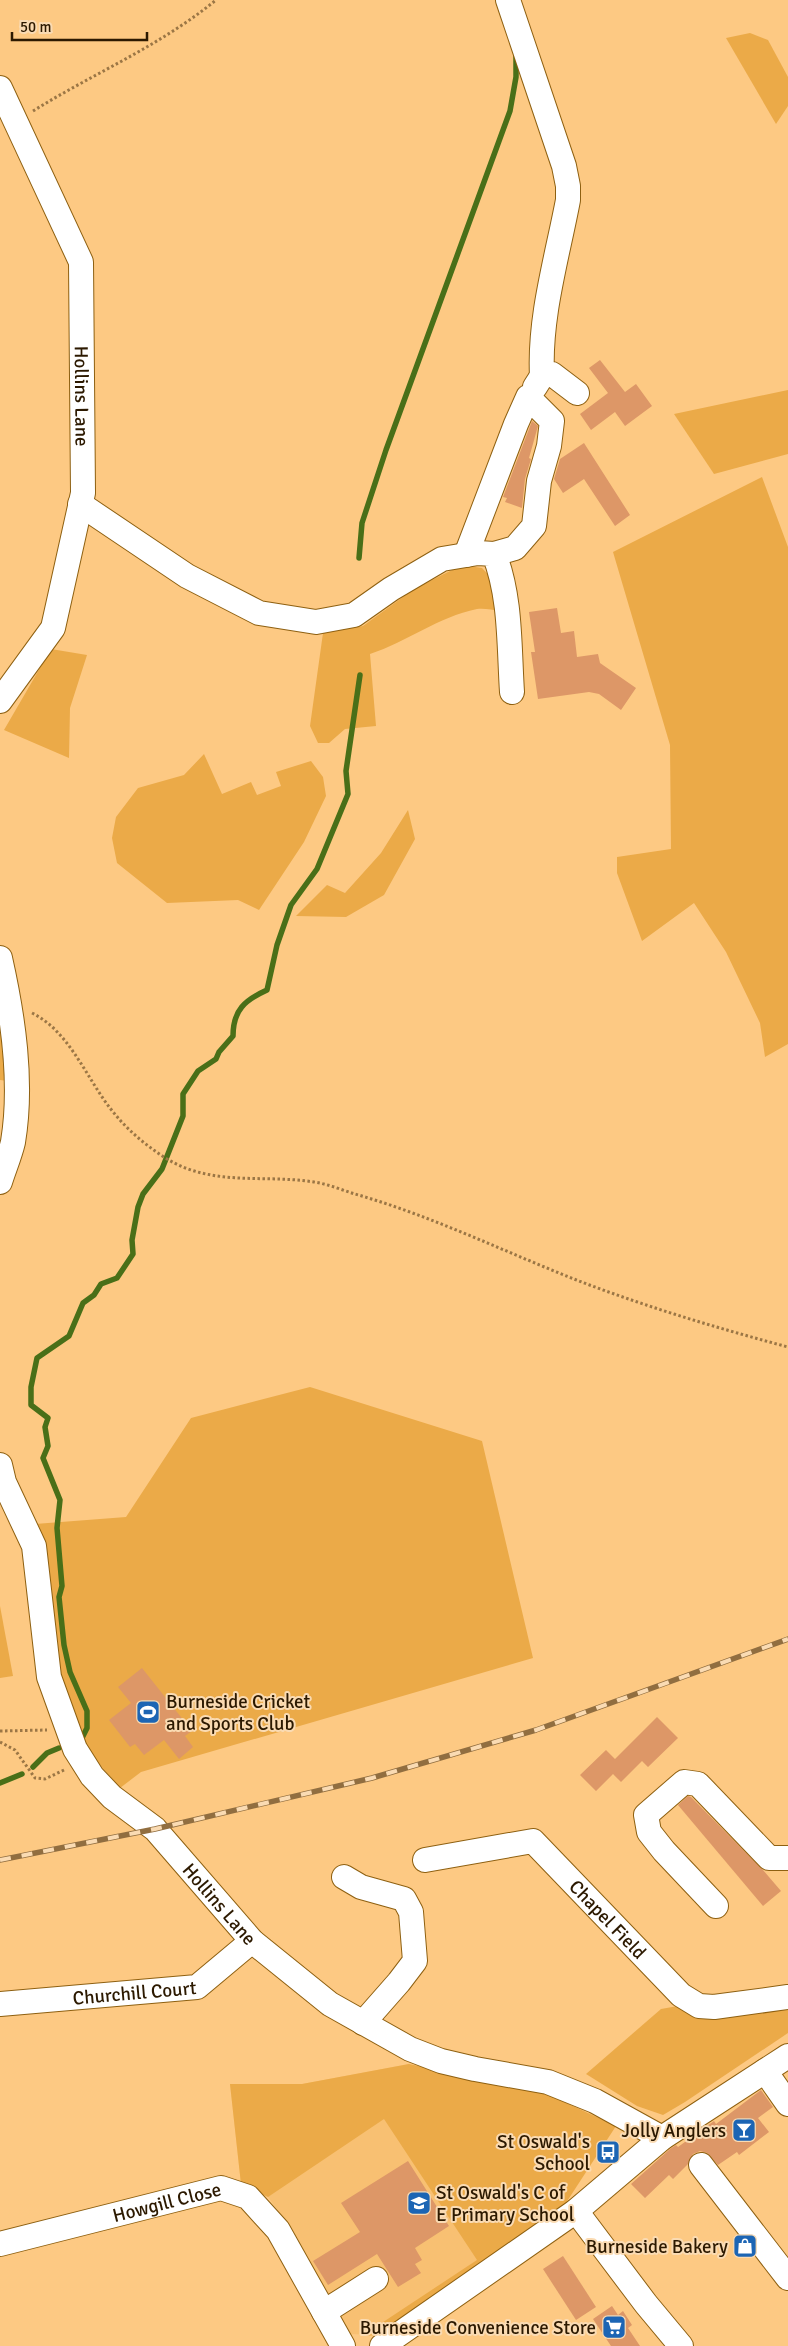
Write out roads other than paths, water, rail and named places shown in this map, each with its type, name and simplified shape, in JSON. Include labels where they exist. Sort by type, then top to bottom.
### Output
[{"type":"street","points":[[466,555],[516,424],[528,397],[542,376],[541,348],[545,316],[568,200],[568,186],[564,166],[508,0]]},
{"type":"street","name":"Hollins Lane","points":[[0,88],[81,262],[83,493],[53,628],[0,701]]},
{"type":"street","points":[[542,376],[552,374],[577,392]]},
{"type":"street","points":[[80,504],[187,576],[259,613],[316,622],[354,615],[391,589],[442,559],[478,552],[494,554],[515,548],[534,526],[539,481],[549,446],[552,421],[528,397]]},
{"type":"street","points":[[494,554],[499,566],[506,603],[512,692]]},
{"type":"street","points":[[0,958],[10,1003],[14,1058],[15,1114],[13,1142],[0,1182]]},
{"type":"street","name":"Hollins Lane","points":[[0,1465],[4,1482],[34,1546],[49,1678],[68,1730],[82,1760],[92,1776],[112,1797],[155,1829],[252,1941],[330,2004],[410,2049],[441,2061],[548,2082],[595,2101],[662,2138]]},
{"type":"street","points":[[716,1906],[648,1832],[646,1814],[684,1782],[698,1784],[769,1858],[788,1858]]},
{"type":"street","name":"Chapel Field","points":[[425,1860],[533,1841],[681,1995],[699,2006],[714,2007],[788,1998]]},
{"type":"street","points":[[344,1877],[361,1887],[404,1899],[411,1912],[415,1961],[363,2023]]},
{"type":"street","name":"Churchill Court","points":[[0,2004],[197,1987],[252,1941]]},
{"type":"street","points":[[382,2346],[576,2211],[662,2138],[788,2056]]},
{"type":"street","points":[[765,2071],[788,2104]]},
{"type":"street","points":[[701,2165],[788,2278]]},
{"type":"street","name":"Howgill Close","points":[[0,2244],[221,2188],[248,2197],[278,2230],[343,2346]]},
{"type":"street","points":[[576,2211],[646,2304],[681,2346]]},
{"type":"street","points":[[324,2312],[376,2279]]},
{"type":"waterway","points":[[359,558],[362,523],[386,450],[510,111],[516,77],[516,54]]},
{"type":"waterway","points":[[81,1740],[87,1728],[87,1711],[70,1672],[64,1645],[59,1597],[62,1586],[57,1528],[60,1500],[43,1458],[48,1446],[45,1427],[48,1418],[31,1405],[31,1387],[37,1358],[69,1336],[83,1303],[94,1295],[101,1284],[117,1278],[133,1254],[132,1240],[138,1207],[143,1194],[162,1169],[183,1116],[183,1094],[198,1071],[216,1059],[219,1052],[233,1036],[235,1019],[242,1007],[252,998],[267,990],[277,945],[291,905],[317,869],[348,794],[346,771],[360,675]]},
{"type":"waterway","points":[[33,1767],[47,1753],[59,1748]]},
{"type":"waterway","points":[[0,1783],[22,1774]]},
{"type":"railway","points":[[0,1860],[155,1829],[372,1778],[536,1730],[788,1639]]},
{"type":"place","name":"Burneside Cricket and Sports Club","points":[[148,1712]]},
{"type":"place","name":"Jolly Anglers","points":[[744,2130]]},
{"type":"place","name":"St Oswald's School","points":[[608,2152]]},
{"type":"place","name":"St Oswald's C of E Primary School","points":[[419,2203]]},
{"type":"place","name":"Burneside Bakery","points":[[745,2246]]},
{"type":"place","name":"Burneside Convenience Store","points":[[614,2327]]}]
